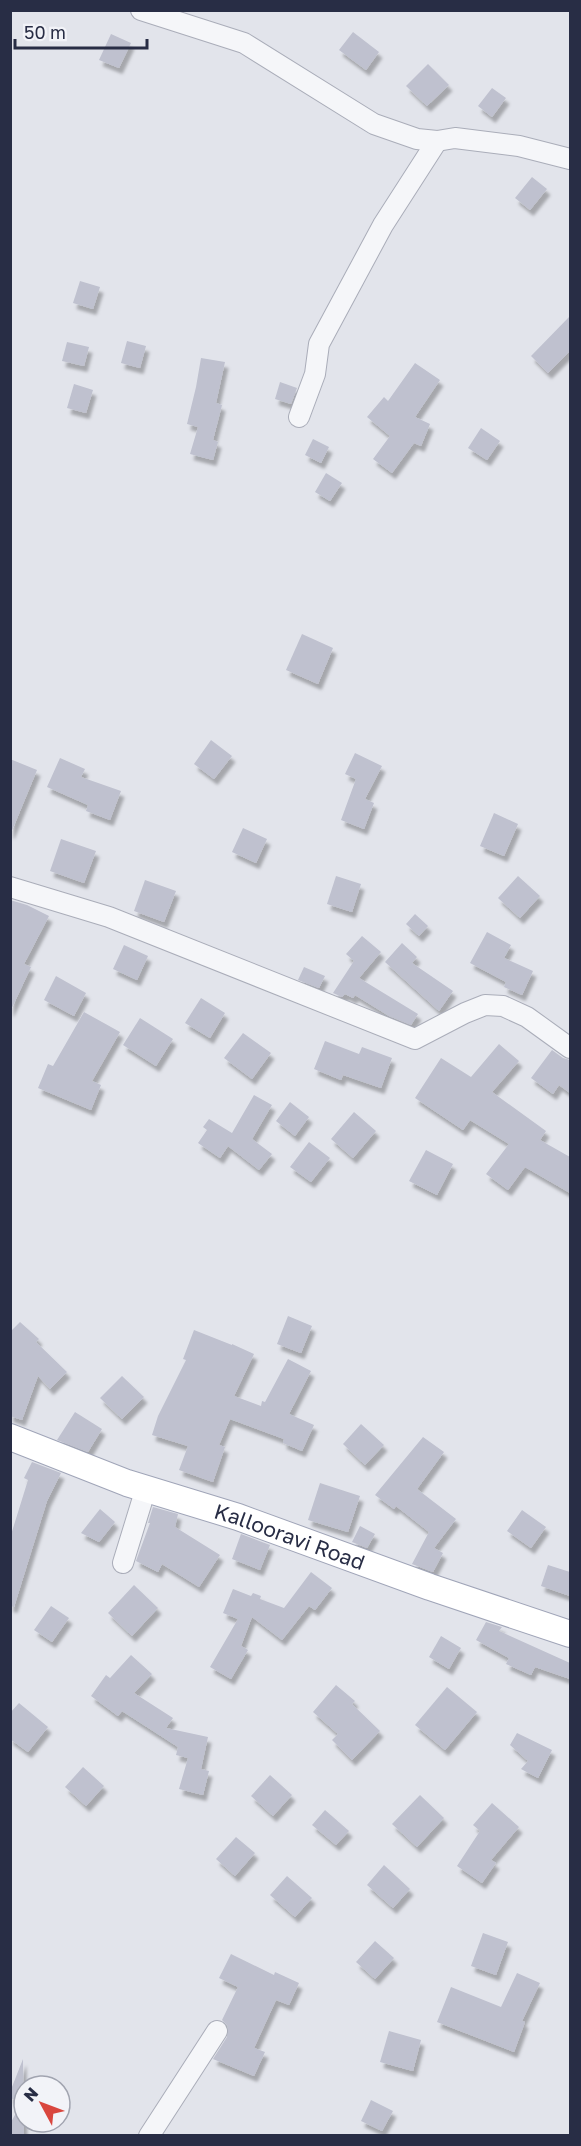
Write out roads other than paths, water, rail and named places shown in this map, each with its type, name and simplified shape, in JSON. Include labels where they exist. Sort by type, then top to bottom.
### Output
[{"type":"main road","name":"Kallooravi Road","points":[[10,1437],[146,1488],[238,1517],[419,1583],[570,1634]]},
{"type":"street","points":[[141,10],[244,43],[374,124],[417,139],[437,141],[455,138],[519,146],[570,159]]},
{"type":"street","points":[[300,417],[315,374],[319,344],[383,225],[437,141]]},
{"type":"street","points":[[10,887],[110,917],[416,1039],[485,1005],[503,1006],[527,1017],[570,1048]]},
{"type":"street","points":[[123,1563],[146,1488]]},
{"type":"street","points":[[149,2136],[217,2031]]}]
